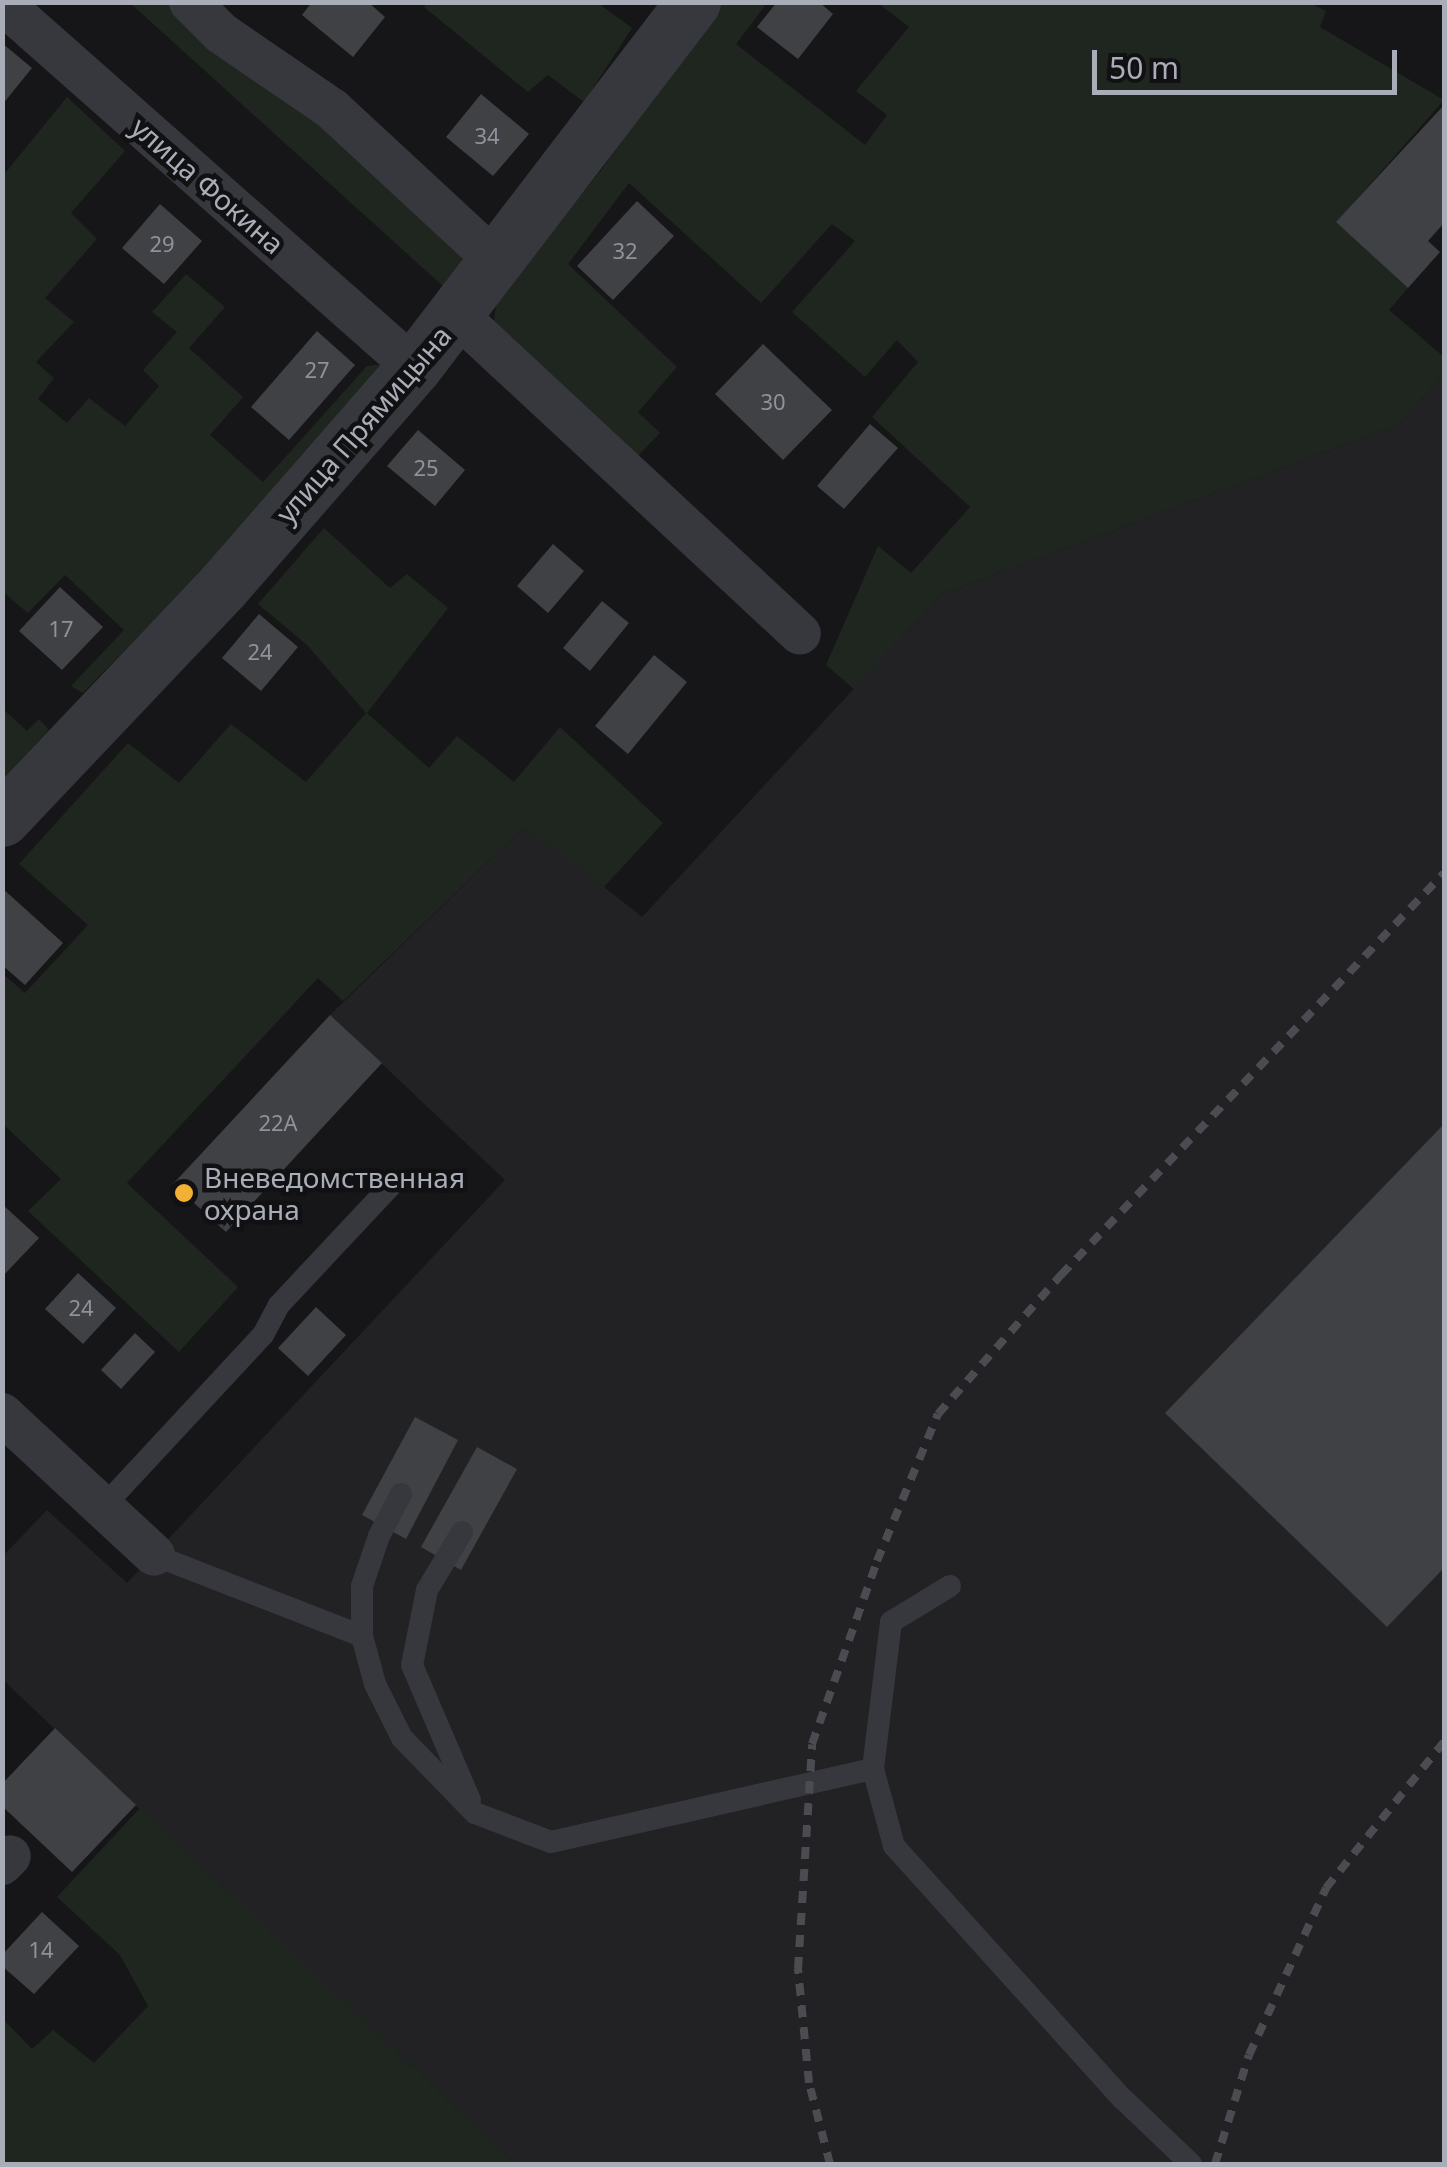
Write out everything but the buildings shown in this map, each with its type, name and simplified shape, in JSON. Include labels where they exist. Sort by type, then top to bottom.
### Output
[{"type":"street","points":[[190,2],[221,33],[332,108],[497,262]]},
{"type":"street","name":"улица Прямицына","points":[[2,819],[223,586],[414,367],[694,2]]},
{"type":"street","name":"улица Фокина","points":[[2,3],[414,367]]},
{"type":"street","points":[[457,315],[800,634]]},
{"type":"street","points":[[2,1414],[154,1555]]},
{"type":"lane","points":[[102,1507],[264,1335],[278,1306],[396,1180]]},
{"type":"lane","points":[[401,1494],[362,1586],[362,1636],[375,1684],[402,1738],[475,1813],[551,1842],[873,1769]]},
{"type":"lane","points":[[462,1532],[427,1590],[412,1665],[475,1813]]},
{"type":"lane","points":[[154,1555],[362,1636]]},
{"type":"lane","points":[[950,1586],[892,1622],[873,1769],[894,1846],[1123,2099],[1191,2164]]},
{"type":"shaded area","points":[[428,2],[598,3],[632,28],[584,102],[548,75],[528,92],[424,7]]},
{"type":"shaded area","points":[[130,3],[172,3],[329,120],[472,254],[445,288]]},
{"type":"shaded area","points":[[720,3],[767,3],[736,44],[865,145],[887,115],[856,91],[909,27],[878,3],[1310,3],[1326,11],[1320,27],[1444,100],[1337,222],[1408,288],[1389,310],[1444,357],[1444,374],[1398,425],[942,594],[854,689],[826,665],[878,546],[911,573],[970,507],[872,417],[918,362],[897,340],[865,377],[792,312],[855,241],[832,224],[761,303],[629,183],[568,264],[677,367],[638,412],[660,433],[636,458],[493,327],[497,299],[602,169]]},
{"type":"shaded area","points":[[67,97],[125,151],[71,213],[97,239],[45,298],[74,322],[36,362],[54,378],[38,399],[67,423],[89,398],[125,426],[159,386],[143,370],[177,332],[152,312],[186,274],[225,307],[189,348],[243,397],[210,435],[263,482],[367,366],[391,363],[242,530],[83,693],[71,686],[124,630],[65,575],[28,613],[3,592],[2,170],[6,172]]},
{"type":"shaded area","points":[[1444,374],[1444,2164],[515,2164],[3,1680],[2,1557],[47,1510],[127,1583],[505,1180],[330,1015],[526,825],[642,917],[942,594],[1398,425]]},
{"type":"shaded area","points":[[324,528],[390,588],[407,574],[448,608],[367,713],[429,768],[457,736],[514,782],[560,727],[663,823],[604,887],[525,826],[343,1001],[318,978],[127,1183],[238,1287],[179,1352],[28,1211],[61,1179],[3,1124],[3,974],[25,993],[88,925],[19,864],[128,743],[179,783],[231,724],[306,782],[366,713],[307,645],[258,604]]},
{"type":"shaded area","points":[[3,709],[27,731],[39,719],[49,730],[3,780]]},
{"type":"shaded area","points":[[140,1808],[515,2164],[3,2164],[3,2019],[32,2049],[53,2030],[94,2063],[148,2006],[120,1955],[57,1897]]},
{"type":"railway","points":[[830,2164],[809,2083],[798,1969],[812,1744],[877,1561],[938,1414],[1061,1275],[1444,873]]},
{"type":"railway","points":[[1215,2164],[1249,2055],[1326,1888],[1444,1742]]},
{"type":"place","name":"Вневедомственная охрана","points":[[184,1193]]}]
